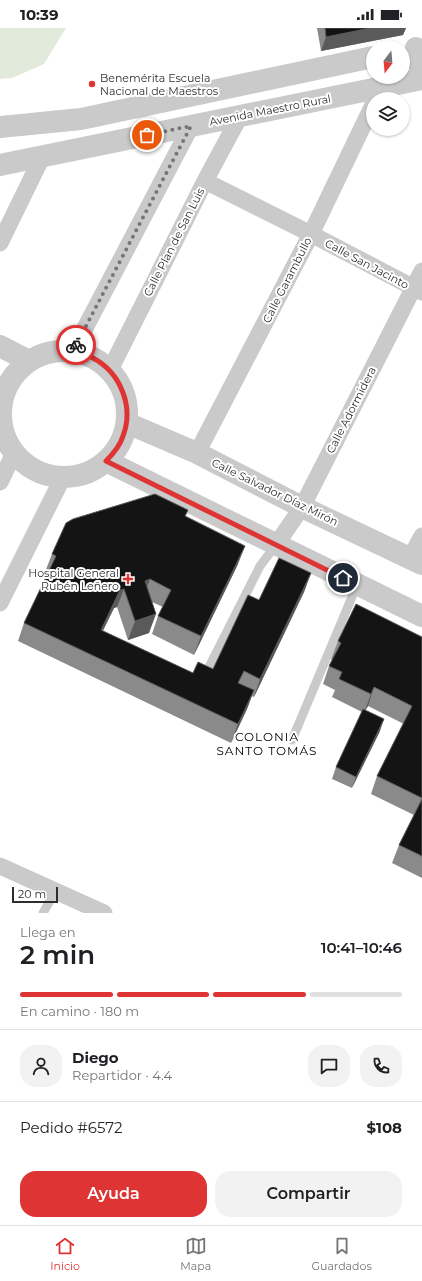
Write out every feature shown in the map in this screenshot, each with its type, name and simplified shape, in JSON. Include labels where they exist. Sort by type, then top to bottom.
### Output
[{"type":"street","points":[[414,49],[422,78]]},
{"type":"street","points":[[0,127],[81,119],[366,58]]},
{"type":"street","name":"Avenida Maestro Rural","points":[[389,92],[422,78]]},
{"type":"street","name":"Avenida Maestro Rural","points":[[0,165],[240,116],[366,99]]},
{"type":"street","name":"Calle Plan de San Luis","points":[[110,370],[205,181],[240,116]]},
{"type":"street","name":"Calle Garambullo","points":[[197,453],[311,234],[366,120]]},
{"type":"street","points":[[73,351],[191,126]]},
{"type":"street","points":[[0,243],[43,156]]},
{"type":"street","name":"Calle San Jacinto","points":[[205,181],[418,290]]},
{"type":"street","name":"Calle Adormidera","points":[[276,545],[302,507],[418,290],[422,271]]},
{"type":"street","points":[[0,346],[29,361]]},
{"type":"street","points":[[73,351],[93,357],[110,370],[121,385],[127,404],[127,423],[123,437],[116,450],[106,461],[86,473],[63,477],[45,474],[28,466],[14,453],[4,434],[0,412],[4,392],[14,375],[29,361],[42,354],[50,352],[73,351]]},
{"type":"street","name":"Calle Salvador Díaz Mirón","points":[[127,423],[197,453],[302,507],[416,561]]},
{"type":"street","points":[[0,482],[14,453]]},
{"type":"street","points":[[106,461],[422,616]]},
{"type":"street","points":[[0,603],[63,477]]},
{"type":"street","points":[[416,561],[422,536]]},
{"type":"street","points":[[0,866],[104,913]]},
{"type":"lane","points":[[189,672],[196,675],[203,674],[207,671],[260,566],[276,545]]},
{"type":"lane","points":[[292,740],[357,585]]},
{"type":"lane","points":[[43,913],[56,890]]},
{"type":"green space","points":[[0,28],[66,28],[44,64],[12,78],[0,79]]},
{"type":"building","points":[[325,28],[371,28],[326,37]]},
{"type":"building","points":[[155,494],[188,510],[185,516],[245,546],[201,636],[158,616],[171,590],[150,579],[145,581],[156,614],[135,621],[124,589],[120,590],[101,630],[193,673],[198,662],[213,669],[248,595],[259,600],[279,558],[311,573],[260,679],[244,671],[238,683],[254,690],[238,724],[24,623],[56,556],[52,554],[66,523],[73,519]]},
{"type":"building","points":[[356,604],[422,637],[422,798],[377,776],[412,706],[374,687],[371,694],[339,679],[342,672],[329,666],[341,643],[338,641]]},
{"type":"building","points":[[363,709],[384,719],[356,777],[336,767]]},
{"type":"building","points":[[422,799],[422,856],[399,845]]},
{"type":"way so far","points":[[76,345],[191,126],[147,135]]},
{"type":"place","name":"Benemérita Escuela Nacional de Maestros","points":[[92,84]]},
{"type":"place","name":"Hospital General Rubén Leñero","points":[[128,579]]},
{"type":"district","name":"COLONIA SANTO TOMÁS","points":[[267,743]]},
{"type":"route","points":[[76,345],[73,351],[93,357],[110,370],[121,385],[127,404],[127,423],[123,437],[116,450],[106,461],[343,578]]}]
